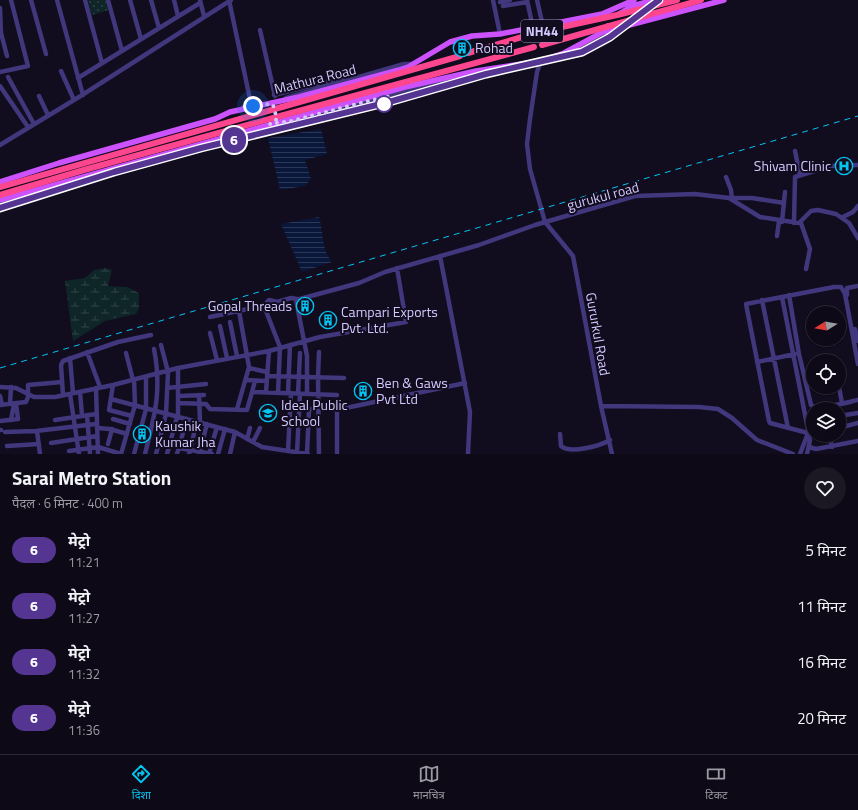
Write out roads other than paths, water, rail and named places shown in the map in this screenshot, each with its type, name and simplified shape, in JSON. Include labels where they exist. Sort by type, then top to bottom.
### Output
[{"type":"highway","name":"NH44","points":[[468,53],[539,32],[617,16],[677,0]]},
{"type":"highway","name":"NH44","points":[[542,45],[701,0]]},
{"type":"highway","name":"Mathura Road","points":[[0,195],[84,170],[534,47]]},
{"type":"highway","name":"Mathura Road","points":[[0,187],[460,56]]},
{"type":"main road","name":"Mathura Road","points":[[0,182],[59,163],[215,119],[239,110],[285,100],[390,71],[412,64],[450,42],[472,36],[500,34],[602,14],[634,0]]},
{"type":"main road","points":[[617,16],[632,6],[654,0]]},
{"type":"main road","points":[[0,200],[270,124],[447,77],[476,70],[541,61],[564,53],[603,32],[724,0]]},
{"type":"main road","points":[[603,32],[608,26]]},
{"type":"main road","points":[[264,104],[273,105],[276,112],[276,120],[270,124]]},
{"type":"main road","points":[[239,110],[232,116],[231,124],[236,130],[242,132]]},
{"type":"street","points":[[0,72],[28,66],[11,0]]},
{"type":"street","points":[[31,0],[46,54]]},
{"type":"street","points":[[57,0],[83,95]]},
{"type":"street","points":[[85,0],[102,63]]},
{"type":"street","points":[[108,0],[122,51]]},
{"type":"street","points":[[130,0],[140,39]]},
{"type":"street","points":[[151,0],[159,28]]},
{"type":"street","points":[[174,0],[178,16]]},
{"type":"street","points":[[0,145],[83,95],[230,0],[250,99],[255,103],[264,104]]},
{"type":"street","points":[[493,0],[500,34]]},
{"type":"street","points":[[510,0],[502,4],[527,1],[533,28]]},
{"type":"street","points":[[537,0],[543,26]]},
{"type":"street","points":[[78,78],[200,1],[204,16]]},
{"type":"street","points":[[0,8],[1,33],[6,56]]},
{"type":"street","points":[[260,30],[276,102]]},
{"type":"street","name":"Gururkul Road","points":[[541,61],[537,72],[530,119],[528,158],[533,184],[545,222],[573,256],[601,406],[612,454]]},
{"type":"street","points":[[528,64],[537,72]]},
{"type":"street","points":[[61,71],[74,100]]},
{"type":"street","points":[[285,100],[293,95],[390,71]]},
{"type":"street","points":[[8,77],[34,124]]},
{"type":"street","points":[[274,95],[342,78],[343,82]]},
{"type":"street","points":[[0,86],[28,128]]},
{"type":"street","points":[[39,96],[48,115]]},
{"type":"street","points":[[239,110],[246,106],[250,99]]},
{"type":"street","points":[[795,151],[800,175]]},
{"type":"street","points":[[794,223],[793,181],[795,177],[830,166],[858,165]]},
{"type":"street","points":[[726,177],[732,198],[752,198],[784,203]]},
{"type":"street","points":[[777,236],[785,192]]},
{"type":"street","name":"gurukul road","points":[[210,317],[262,308],[269,300],[277,302],[291,298],[297,299],[359,283],[397,268],[479,246],[545,222],[635,196],[695,194],[732,198],[755,215],[780,221],[801,223]]},
{"type":"street","points":[[843,217],[853,212],[858,206]]},
{"type":"street","points":[[806,269],[810,249],[807,238],[801,229],[801,223],[806,214],[814,210],[843,217],[849,223],[858,238]]},
{"type":"street","points":[[440,256],[471,418],[468,454]]},
{"type":"street","points":[[0,387],[17,388],[28,396],[44,397],[63,395],[113,385],[168,372],[178,368],[269,351],[305,341],[405,323],[397,268]]},
{"type":"street","points":[[858,286],[847,288],[846,290],[858,341]]},
{"type":"street","points":[[806,432],[770,423],[768,421],[746,306],[747,303],[834,287],[841,288],[845,294],[858,364]]},
{"type":"street","points":[[789,295],[799,354],[810,402]]},
{"type":"street","points":[[782,297],[792,355],[806,418]]},
{"type":"street","points":[[297,299],[296,301],[305,341],[308,377],[307,394]]},
{"type":"street","points":[[762,300],[788,428]]},
{"type":"street","points":[[262,308],[266,311],[280,348],[278,393]]},
{"type":"street","points":[[237,409],[249,368],[248,354],[239,311]]},
{"type":"street","points":[[230,322],[237,356]]},
{"type":"street","points":[[220,326],[228,358]]},
{"type":"street","points":[[210,334],[217,360]]},
{"type":"street","points":[[63,395],[62,362],[118,342],[151,335]]},
{"type":"street","points":[[156,454],[166,414],[168,372],[161,345]]},
{"type":"street","points":[[288,451],[290,345]]},
{"type":"street","points":[[145,454],[156,411],[158,374],[154,349]]},
{"type":"street","points":[[266,392],[269,351]]},
{"type":"street","points":[[87,352],[98,388],[96,414],[98,454]]},
{"type":"street","points":[[319,352],[319,454]]},
{"type":"street","points":[[69,450],[79,451],[98,447],[121,454],[135,405],[134,380],[126,353]]},
{"type":"street","points":[[298,453],[298,377],[300,353]]},
{"type":"street","points":[[757,362],[799,354]]},
{"type":"street","points":[[70,358],[73,417],[79,451]]},
{"type":"street","points":[[167,454],[178,417],[180,403],[178,368]]},
{"type":"street","points":[[249,368],[278,376],[344,378]]},
{"type":"street","points":[[134,454],[146,409],[146,376]]},
{"type":"street","points":[[246,380],[267,382]]},
{"type":"street","points":[[180,403],[207,404],[210,409],[248,409],[255,381]]},
{"type":"street","points":[[0,396],[1,405],[26,402],[28,396],[28,386],[62,382]]},
{"type":"street","points":[[299,410],[337,409],[465,383]]},
{"type":"street","points":[[167,388],[206,384]]},
{"type":"street","points":[[113,385],[109,410],[132,416]]},
{"type":"street","points":[[0,421],[11,420],[13,404],[11,387]]},
{"type":"street","points":[[80,392],[88,425],[90,454]]},
{"type":"street","points":[[252,392],[337,395]]},
{"type":"street","points":[[179,396],[202,395],[199,404],[198,422],[189,452]]},
{"type":"street","points":[[112,398],[146,409],[235,432],[262,447],[280,452],[288,451],[306,454],[309,410]]},
{"type":"street","points":[[846,402],[858,400]]},
{"type":"street","points":[[601,406],[699,407],[718,409],[732,418],[757,440],[793,454]]},
{"type":"street","points":[[337,409],[337,454]]},
{"type":"street","points":[[846,415],[858,413]]},
{"type":"street","points":[[54,420],[96,414]]},
{"type":"street","points":[[114,419],[130,424]]},
{"type":"street","points":[[178,454],[187,419]]},
{"type":"street","points":[[846,426],[858,423]]},
{"type":"street","points":[[199,453],[207,424]]},
{"type":"street","points":[[2,431],[37,431],[88,425],[112,429],[127,434]]},
{"type":"street","points":[[179,448],[189,452],[210,454],[216,427]]},
{"type":"street","points":[[247,439],[250,428]]},
{"type":"street","points":[[253,442],[260,428]]},
{"type":"street","points":[[108,444],[112,429]]},
{"type":"street","points":[[218,454],[225,429]]},
{"type":"street","points":[[37,431],[40,454]]},
{"type":"street","points":[[230,454],[235,432]]},
{"type":"street","points":[[560,434],[561,446],[569,450],[599,445],[610,440]]},
{"type":"street","points":[[51,443],[97,436]]},
{"type":"street","points":[[800,454],[806,438]]},
{"type":"street","points":[[809,447],[816,449],[858,441]]},
{"type":"street","points":[[807,454],[810,442]]},
{"type":"street","points":[[831,442],[832,447]]},
{"type":"street","points":[[7,446],[39,444]]},
{"type":"water","points":[[321,129],[327,154],[305,160],[311,179],[305,186],[280,190],[268,138]]},
{"type":"water","points":[[319,217],[324,247],[332,262],[302,272],[281,224]]},
{"type":"railway","points":[[0,208],[114,172],[201,148],[389,102],[486,73],[582,52],[610,37],[659,0]]},
{"type":"railway","points":[[0,368],[858,116]]},
{"type":"metro line","name":"6","points":[[0,208],[114,172],[201,148],[389,102],[486,74],[582,52],[610,37],[659,0]]},
{"type":"place","name":"Rohad","points":[[462,48]]},
{"type":"place","name":"Shivam Clinic","points":[[844,166]]},
{"type":"place","name":"Gopal Threads","points":[[305,306]]},
{"type":"place","name":"Campari Exports Pvt. Ltd.","points":[[328,320]]},
{"type":"place","name":"Ben & Gaws Pvt Ltd","points":[[363,391]]},
{"type":"place","name":"Ideal Public School","points":[[268,413]]},
{"type":"place","name":"Kaushik Kumar Jha","points":[[142,434]]}]
